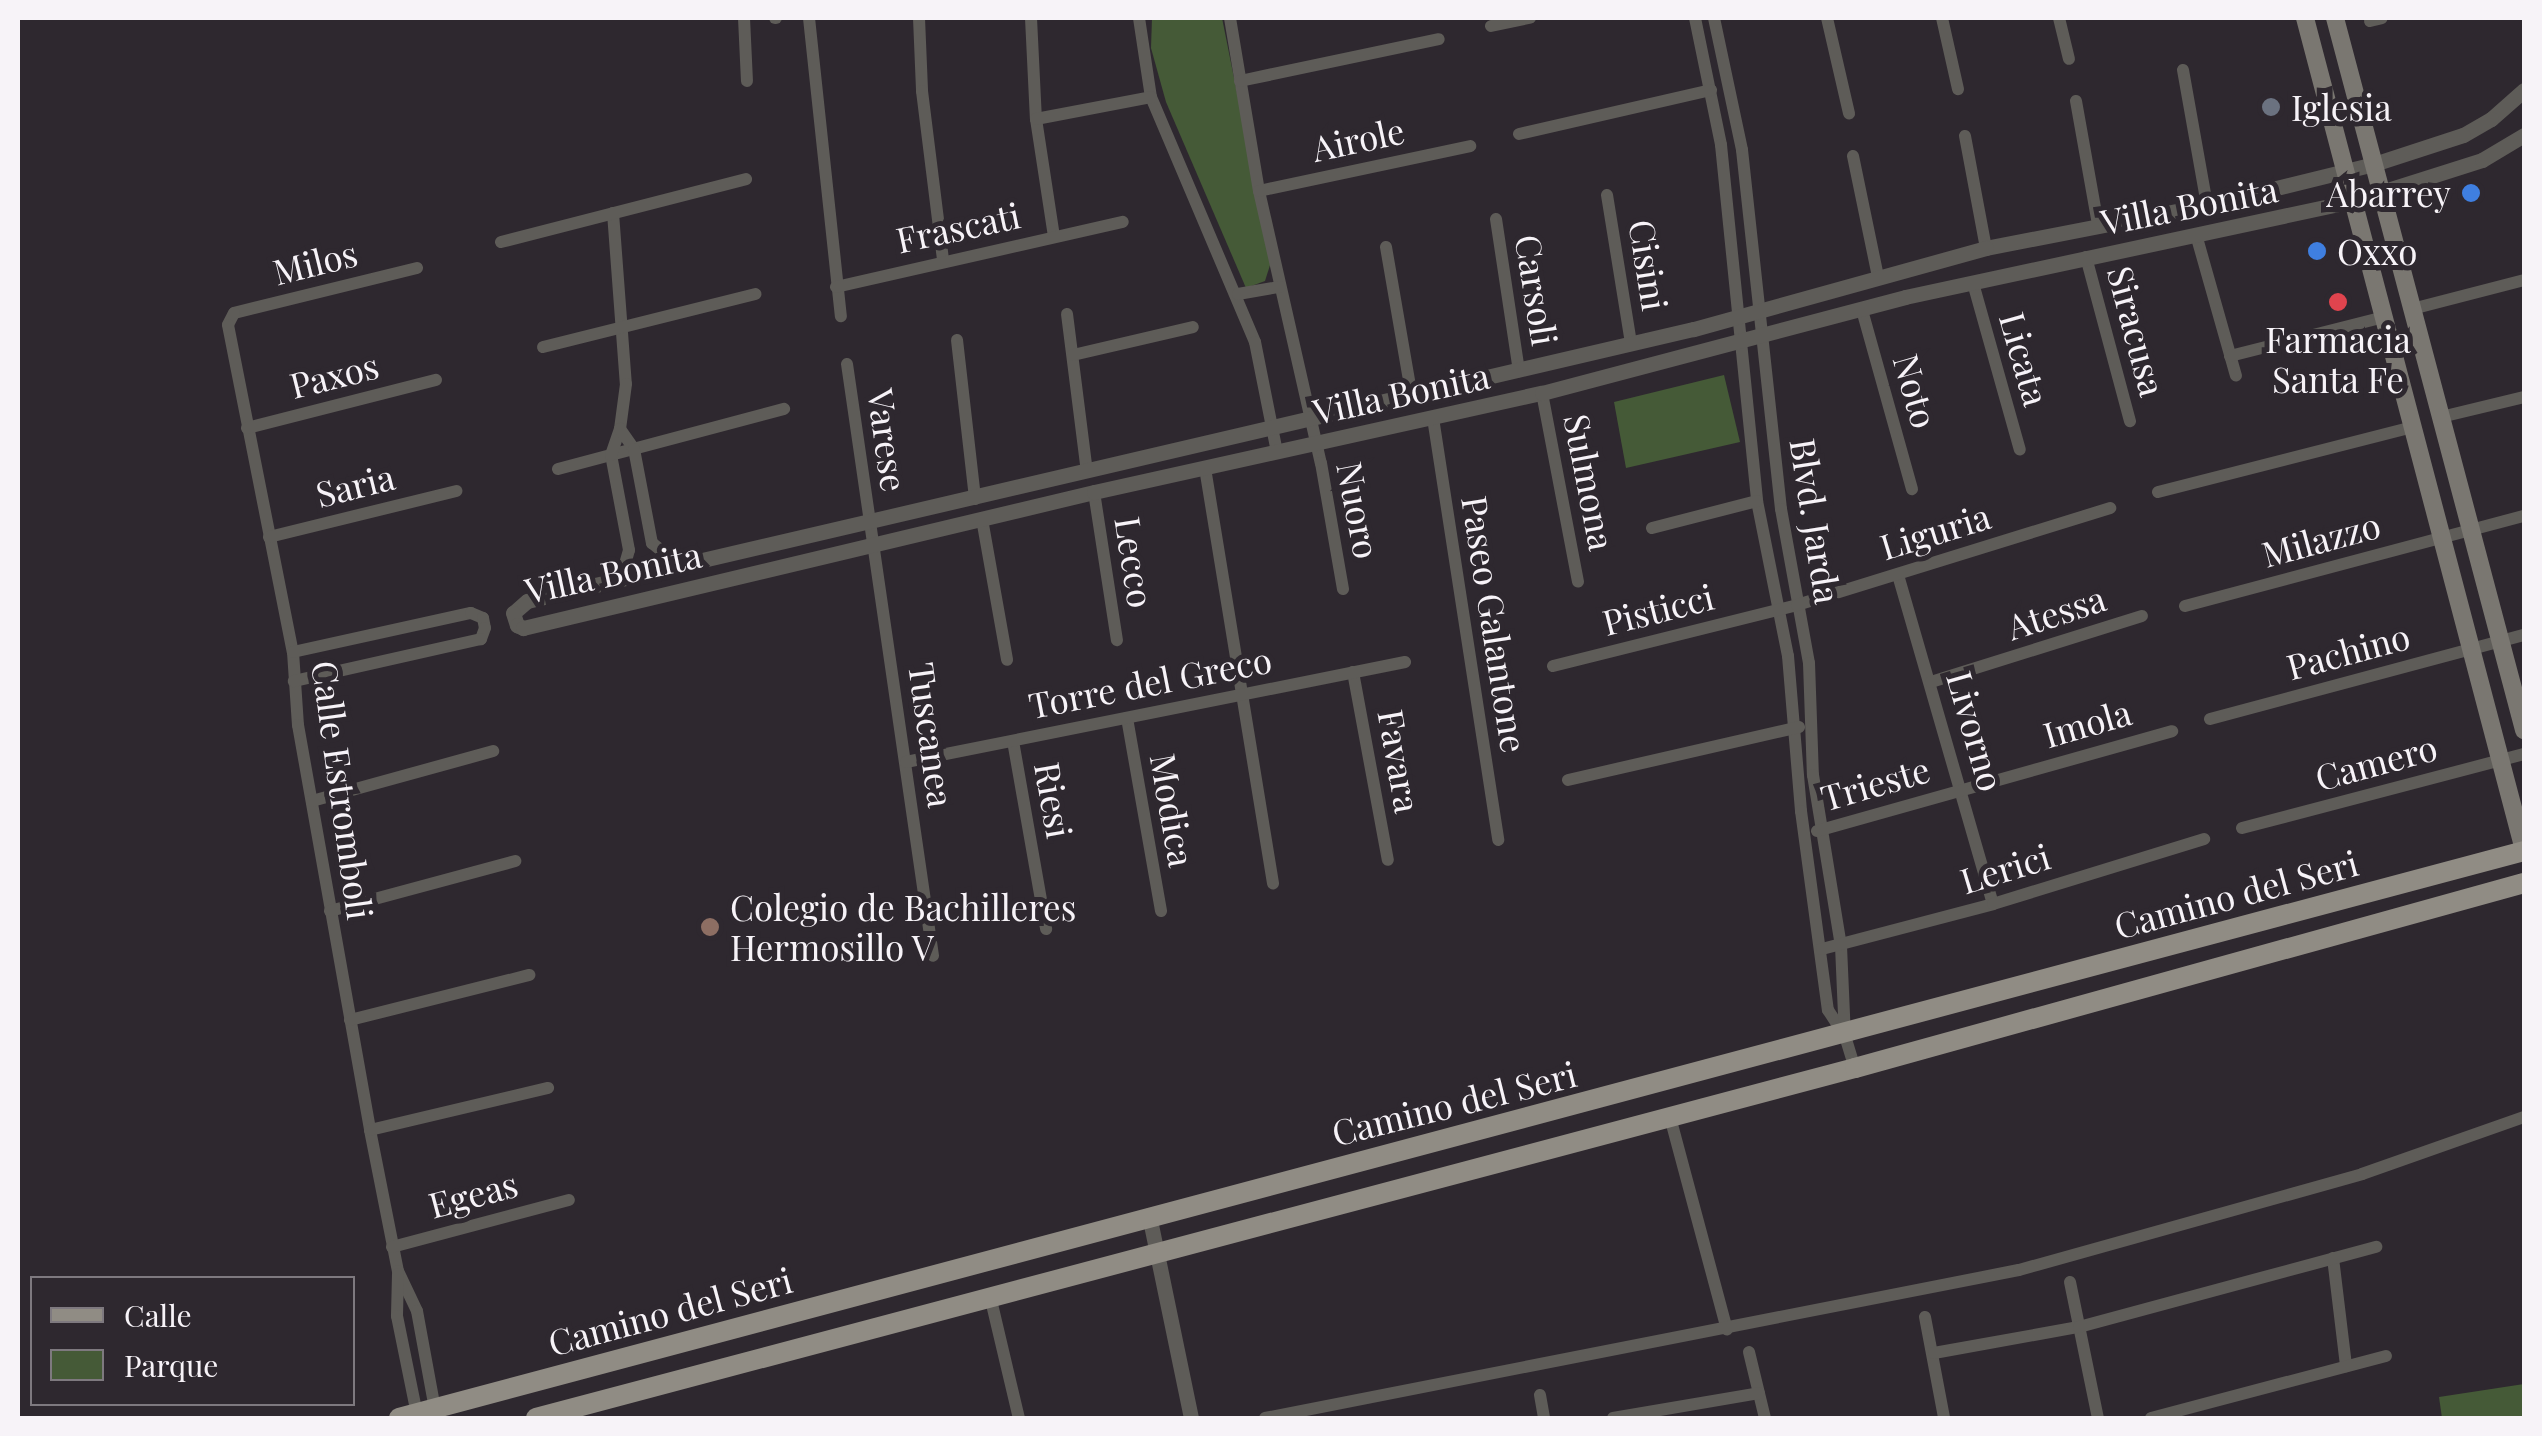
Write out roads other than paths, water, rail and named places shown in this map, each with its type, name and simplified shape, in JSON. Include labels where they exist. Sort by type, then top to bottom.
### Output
[{"type":"main road","points":[[2305,18],[2524,851]]},
{"type":"main road","points":[[2335,18],[2524,730]]},
{"type":"main road","name":"Camino del Seri","points":[[417,1414],[1149,1215],[1846,1036],[2524,851]]},
{"type":"main road","name":"Camino del Seri","points":[[536,1418],[1855,1068],[2075,1004],[2524,883]]},
{"type":"main road","points":[[2075,1004],[2095,965]]},
{"type":"street","points":[[744,18],[748,81]]},
{"type":"street","points":[[809,18],[841,316]]},
{"type":"street","points":[[919,18],[922,90],[943,260]]},
{"type":"street","name":"Frascati","points":[[836,286],[1054,237],[1036,118],[1032,18]]},
{"type":"street","points":[[1139,18],[1151,97],[1256,342],[1277,452]]},
{"type":"street","name":"Nuoro","points":[[1230,18],[1259,191],[1343,589]]},
{"type":"street","points":[[1491,26],[1530,18]]},
{"type":"street","name":"Blvd. Jarda","points":[[1695,18],[1723,161],[1735,318],[1757,501],[1788,656],[1793,728],[1828,1010],[1846,1036]]},
{"type":"street","name":"Blvd. Jarda","points":[[1714,18],[1742,150],[1760,336],[1797,605],[1810,663],[1811,724],[1822,830],[1841,946],[1846,1036]]},
{"type":"street","points":[[1827,18],[1849,112]]},
{"type":"street","points":[[1942,18],[1958,89]]},
{"type":"street","points":[[2059,18],[2068,60]]},
{"type":"street","points":[[1240,81],[1439,39]]},
{"type":"street","points":[[2183,70],[2207,205]]},
{"type":"street","points":[[1519,134],[1711,90]]},
{"type":"street","name":"Villa Bonita","points":[[2524,94],[2463,135],[2374,164],[2207,205],[1986,248],[1735,318],[1412,397],[527,601],[516,606],[516,625],[524,628],[1094,492],[1542,393],[2086,256],[2197,238],[2354,201],[2482,160],[2524,135]]},
{"type":"street","points":[[1036,118],[1151,97]]},
{"type":"street","points":[[2076,101],[2098,224]]},
{"type":"street","points":[[1965,136],[1986,248]]},
{"type":"street","name":"Airole","points":[[1259,191],[1470,146]]},
{"type":"street","points":[[1854,156],[1878,277]]},
{"type":"street","points":[[501,242],[746,179]]},
{"type":"street","name":"Cisini","points":[[1607,195],[1631,344]]},
{"type":"street","points":[[613,213],[626,384],[620,429],[611,455],[629,550],[621,578]]},
{"type":"street","name":"Carsoli","points":[[1496,219],[1519,371]]},
{"type":"street","points":[[1054,237],[1123,222]]},
{"type":"street","points":[[2197,238],[2236,376]]},
{"type":"street","points":[[1386,247],[1412,397]]},
{"type":"street","name":"Siracusa","points":[[2086,256],[2130,421]]},
{"type":"street","name":"Milos","points":[[229,318],[234,313],[418,268]]},
{"type":"street","points":[[2412,310],[2524,280]]},
{"type":"street","name":"Licata","points":[[1972,284],[2020,450]]},
{"type":"street","points":[[1238,294],[1279,286]]},
{"type":"street","points":[[543,347],[755,294]]},
{"type":"street","name":"Noto","points":[[1862,310],[1912,489]]},
{"type":"street","points":[[1067,314],[1086,472]]},
{"type":"street","points":[[2230,356],[2384,317]]},
{"type":"street","name":"Calle Estromboli","points":[[229,318],[247,428],[293,652],[294,681],[330,911],[398,1271]]},
{"type":"street","points":[[1073,355],[1193,326]]},
{"type":"street","points":[[957,340],[975,499]]},
{"type":"street","name":"Varese","points":[[847,364],[869,524]]},
{"type":"street","name":"Paxos","points":[[247,428],[436,380]]},
{"type":"street","name":"Sulmona","points":[[1542,393],[1578,582]]},
{"type":"street","points":[[2441,417],[2524,397]]},
{"type":"street","points":[[558,469],[784,409]]},
{"type":"street","name":"Paseo Galantone","points":[[1433,418],[1498,840]]},
{"type":"street","points":[[2158,492],[2413,427]]},
{"type":"street","points":[[620,429],[634,449],[652,543],[678,564]]},
{"type":"street","points":[[1205,468],[1273,883]]},
{"type":"street","points":[[616,487],[638,484]]},
{"type":"street","name":"Saria","points":[[269,537],[456,491]]},
{"type":"street","name":"Lecco","points":[[1094,492],[1117,640]]},
{"type":"street","points":[[1652,528],[1757,501]]},
{"type":"street","name":"Liguria","points":[[1778,610],[2110,508]]},
{"type":"street","name":"Milazzo","points":[[2186,606],[2524,516]]},
{"type":"street","points":[[623,524],[645,519]]},
{"type":"street","points":[[982,519],[1006,660]]},
{"type":"street","name":"Tuscanea","points":[[869,524],[933,956]]},
{"type":"street","name":"Livorno","points":[[1898,575],[1993,904]]},
{"type":"street","name":"Pisticci","points":[[1553,666],[1778,610]]},
{"type":"street","name":"Villa Bonita","points":[[293,652],[471,613],[483,618],[481,639],[294,681]]},
{"type":"street","name":"Atessa","points":[[1931,682],[2142,616]]},
{"type":"street","name":"Pachino","points":[[2210,719],[2524,635]]},
{"type":"street","name":"Torre del Greco","points":[[906,762],[1405,662]]},
{"type":"street","name":"Favara","points":[[1353,672],[1388,860]]},
{"type":"street","name":"Modica","points":[[1127,718],[1160,912]]},
{"type":"street","points":[[1568,780],[1811,724]]},
{"type":"street","name":"Imola","points":[[1961,790],[2172,731]]},
{"type":"street","name":"Riesi","points":[[1013,741],[1046,929]]},
{"type":"street","points":[[312,801],[493,751]]},
{"type":"street","name":"Camero","points":[[2242,828],[2524,754]]},
{"type":"street","name":"Trieste","points":[[1805,834],[1961,790]]},
{"type":"street","name":"Lerici","points":[[1822,949],[1993,904],[2204,839]]},
{"type":"street","points":[[330,911],[515,861]]},
{"type":"street","points":[[350,1020],[529,975]]},
{"type":"street","points":[[1846,1036],[1855,1068]]},
{"type":"street","points":[[370,1130],[548,1088]]},
{"type":"street","points":[[1670,1117],[1727,1330]]},
{"type":"street","points":[[1265,1418],[2019,1270],[2362,1174],[2524,1118]]},
{"type":"street","name":"Egeas","points":[[392,1247],[568,1200]]},
{"type":"street","points":[[1149,1215],[1191,1418]]},
{"type":"street","points":[[1934,1353],[2079,1327],[2376,1247]]},
{"type":"street","points":[[2333,1258],[2346,1366]]},
{"type":"street","points":[[398,1271],[418,1312],[417,1414]]},
{"type":"street","points":[[398,1271],[397,1316],[417,1414]]},
{"type":"street","points":[[2070,1282],[2098,1418]]},
{"type":"street","points":[[991,1300],[1020,1418]]},
{"type":"street","points":[[397,1316],[418,1312]]},
{"type":"street","points":[[1925,1317],[1944,1418]]},
{"type":"street","points":[[1749,1352],[1765,1418]]},
{"type":"street","points":[[2152,1418],[2386,1356]]},
{"type":"street","points":[[1613,1418],[1759,1392]]},
{"type":"street","points":[[1540,1395],[1544,1418]]},
{"type":"place","name":"Iglesia","points":[[2271,107]]},
{"type":"place","name":"Abarrey","points":[[2471,193]]},
{"type":"place","name":"Oxxo","points":[[2317,251]]},
{"type":"place","name":"Farmacia Santa Fe","points":[[2338,302]]},
{"type":"place","name":"Colegio de Bachilleres Hermosillo V","points":[[710,927]]}]
